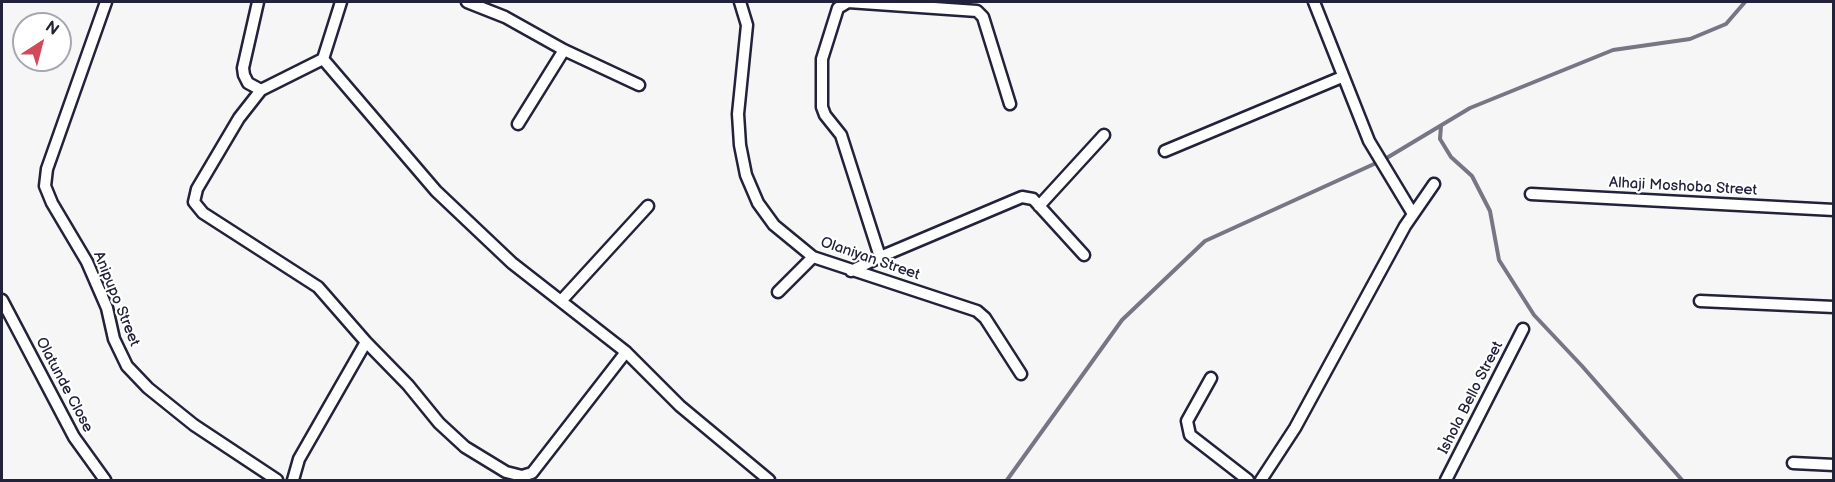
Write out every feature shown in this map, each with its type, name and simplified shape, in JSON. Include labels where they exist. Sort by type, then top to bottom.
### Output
[{"type":"street","name":"Anipupo Street","points":[[106,2],[47,169],[45,186],[52,203],[87,262],[106,308],[114,339],[127,366],[148,388],[194,425],[277,480]]},
{"type":"street","points":[[258,2],[243,68],[248,83],[261,90]]},
{"type":"street","points":[[341,2],[323,59],[261,90],[239,118],[197,189],[194,201],[203,213],[318,287],[366,342],[408,385],[439,423],[465,447],[506,472],[522,476],[532,473],[626,352]]},
{"type":"street","points":[[467,2],[505,17],[564,50],[639,85]]},
{"type":"street","name":"Olaniyan Street","points":[[740,2],[747,25],[738,114],[740,145],[746,175],[758,203],[774,225],[813,257],[977,311],[985,318],[1021,374]]},
{"type":"street","points":[[880,257],[841,135],[825,115],[822,107],[822,59],[838,8],[848,2],[977,11],[983,17],[1010,104]]},
{"type":"street","points":[[1314,2],[1369,141],[1413,214]]},
{"type":"street","points":[[518,124],[564,50]]},
{"type":"street","points":[[323,59],[436,191],[512,263],[626,352],[680,406],[769,480]]},
{"type":"street","points":[[1165,151],[1342,77]]},
{"type":"street","points":[[1040,206],[1104,135]]},
{"type":"street","points":[[1261,480],[1296,428],[1366,294],[1413,214],[1434,184]]},
{"type":"street","name":"Alhaji Moshoba Street","points":[[1531,194],[1833,210]]},
{"type":"street","points":[[852,271],[1022,197],[1033,200],[1040,206],[1084,255]]},
{"type":"street","points":[[561,302],[648,206]]},
{"type":"street","points":[[778,292],[813,257]]},
{"type":"street","name":"Olatunde Close","points":[[2,300],[74,437],[105,480]]},
{"type":"street","points":[[1700,301],[1833,307]]},
{"type":"street","name":"Ishola Bello Street","points":[[1446,480],[1523,329]]},
{"type":"street","points":[[293,480],[299,459],[366,342]]},
{"type":"street","points":[[1211,378],[1187,421],[1190,435],[1248,480]]},
{"type":"street","points":[[1793,463],[1833,465]]},
{"type":"waterway","points":[[1007,480],[1122,320],[1205,241],[1385,159],[1470,108],[1613,50],[1690,39],[1726,24],[1745,2]]},
{"type":"waterway","points":[[1441,126],[1440,139],[1451,157],[1472,176],[1490,211],[1499,260],[1534,315],[1682,480]]}]
